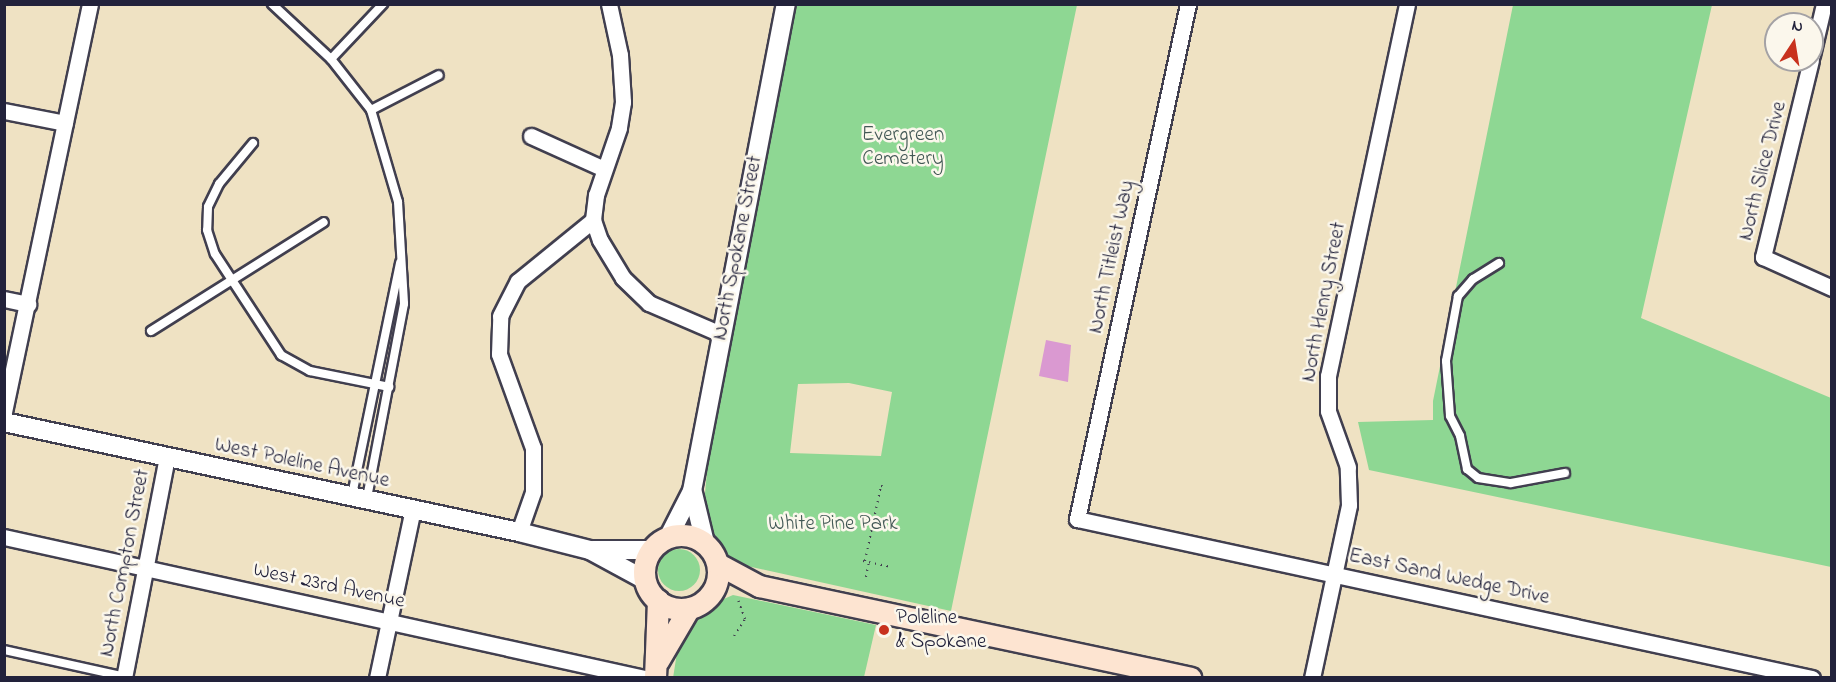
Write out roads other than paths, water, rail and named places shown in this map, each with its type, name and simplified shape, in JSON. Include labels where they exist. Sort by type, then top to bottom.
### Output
[{"type":"main road","points":[[657,669],[698,603],[718,576],[717,564],[705,543],[687,535],[659,544],[645,580],[658,600],[672,608],[698,603],[741,587],[759,586],[1190,678]]},
{"type":"main road","points":[[717,564],[759,586]]},
{"type":"main road","points":[[657,669],[658,600]]},
{"type":"street","points":[[4,412],[90,4]]},
{"type":"street","points":[[609,4],[620,55],[623,102],[620,128],[604,169],[593,220],[614,265],[649,303],[721,334]]},
{"type":"street","name":"North Spokane Street","points":[[659,544],[693,491],[721,334],[786,4]]},
{"type":"street","name":"North Titleist Way","points":[[1077,519],[1188,4]]},
{"type":"street","name":"North Henry Street","points":[[1312,678],[1335,574],[1349,489],[1348,467],[1328,411],[1328,376],[1407,4]]},
{"type":"street","name":"North Slice Drive","points":[[1808,72],[1763,257],[1832,288]]},
{"type":"street","points":[[4,111],[65,123]]},
{"type":"street","points":[[531,136],[604,169]]},
{"type":"street","points":[[519,532],[533,492],[533,448],[499,354],[500,316],[518,281],[593,220]]},
{"type":"street","points":[[4,299],[28,304]]},
{"type":"street","name":"West Poleline Avenue","points":[[4,422],[519,532],[590,550],[645,580]]},
{"type":"street","name":"North Compton Street","points":[[126,677],[144,567],[167,457]]},
{"type":"street","name":"North Spokane Street","points":[[693,491],[705,543]]},
{"type":"street","points":[[377,678],[413,509]]},
{"type":"street","name":"East Sand Wedge Drive","points":[[1077,519],[1812,678]]},
{"type":"street","name":"West 23rd Avenue","points":[[4,537],[644,678]]},
{"type":"street","name":"West Poleline Avenue","points":[[590,550],[659,544]]},
{"type":"lane","points":[[272,4],[331,59],[370,110],[398,201],[404,304],[389,387],[359,498]]},
{"type":"lane","points":[[331,59],[383,4]]},
{"type":"lane","points":[[370,110],[439,75]]},
{"type":"lane","points":[[253,143],[219,184],[208,207],[207,230],[215,254],[280,355],[310,371],[389,387]]},
{"type":"lane","points":[[151,331],[324,222]]},
{"type":"lane","points":[[359,498],[373,384],[402,256]]},
{"type":"lane","points":[[1499,262],[1473,279],[1458,296],[1446,361],[1450,416],[1460,436],[1467,469],[1478,478],[1511,483],[1564,473]]},
{"type":"lane","points":[[4,650],[126,677]]},
{"type":"place","name":"Poleline & Spokane","points":[[884,630]]},
{"type":"park label","name":"Evergreen Cemetery","points":[[903,147]]},
{"type":"park label","name":"White Pine Park","points":[[833,524]]}]
